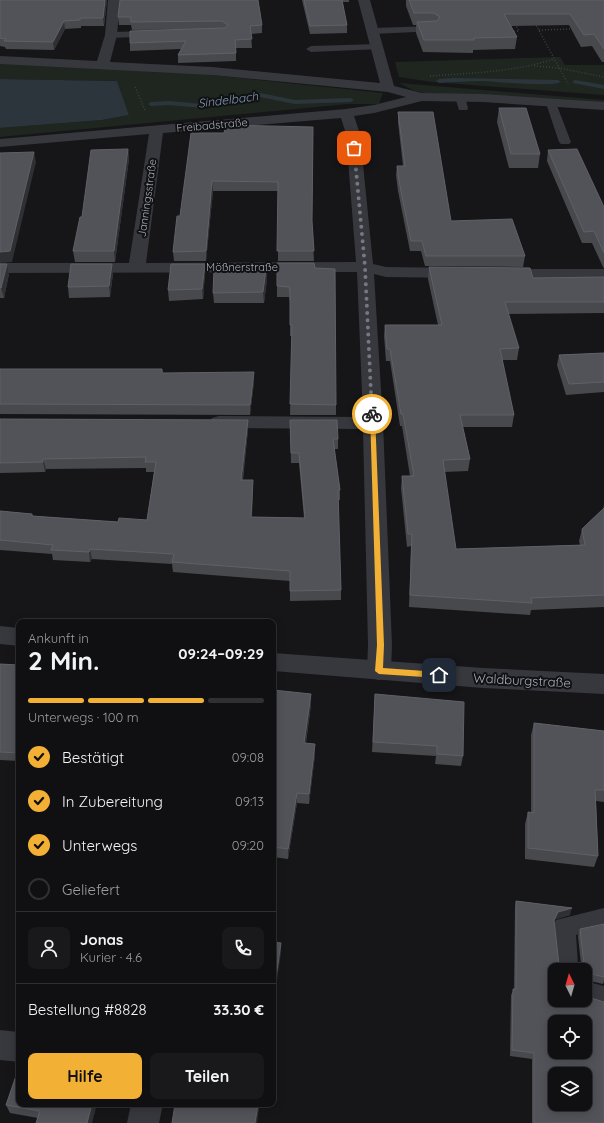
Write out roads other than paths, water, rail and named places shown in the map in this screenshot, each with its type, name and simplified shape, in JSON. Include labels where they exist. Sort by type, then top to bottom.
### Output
[{"type":"street","points":[[103,64],[111,35],[114,0]]},
{"type":"street","points":[[364,0],[388,88]]},
{"type":"street","points":[[0,60],[134,65],[212,71],[388,88],[422,97],[462,102],[552,103],[604,106]]},
{"type":"street","name":"Freibadstraße","points":[[0,143],[374,110],[422,97]]},
{"type":"street","points":[[346,113],[353,134],[365,267],[373,423],[380,645],[379,671]]},
{"type":"street","name":"Janningsstraße","points":[[137,266],[157,129]]},
{"type":"street","name":"Mößnerstraße","points":[[0,268],[137,266],[365,267],[386,272],[604,274]]},
{"type":"street","points":[[198,422],[373,423]]},
{"type":"street","points":[[0,635],[16,637]]},
{"type":"street","name":"Waldburgstraße","points":[[276,662],[379,671],[604,684]]},
{"type":"street","points":[[0,1045],[16,1047]]},
{"type":"street","points":[[143,1123],[146,1107]]},
{"type":"lane","points":[[373,31],[433,30]]},
{"type":"lane","points":[[111,35],[166,34]]},
{"type":"lane","points":[[311,49],[378,47]]},
{"type":"lane","points":[[552,103],[564,142]]},
{"type":"lane","points":[[567,963],[564,927],[604,918]]},
{"type":"lane","points":[[592,994],[604,997]]},
{"type":"waterway","name":"Sindelbach","points":[[439,81],[484,80],[558,82]]},
{"type":"waterway","name":"Sindelbach","points":[[575,82],[604,87]]},
{"type":"waterway","name":"Sindelbach","points":[[151,104],[169,103],[202,106],[220,101],[260,95],[295,102],[351,100]]}]
